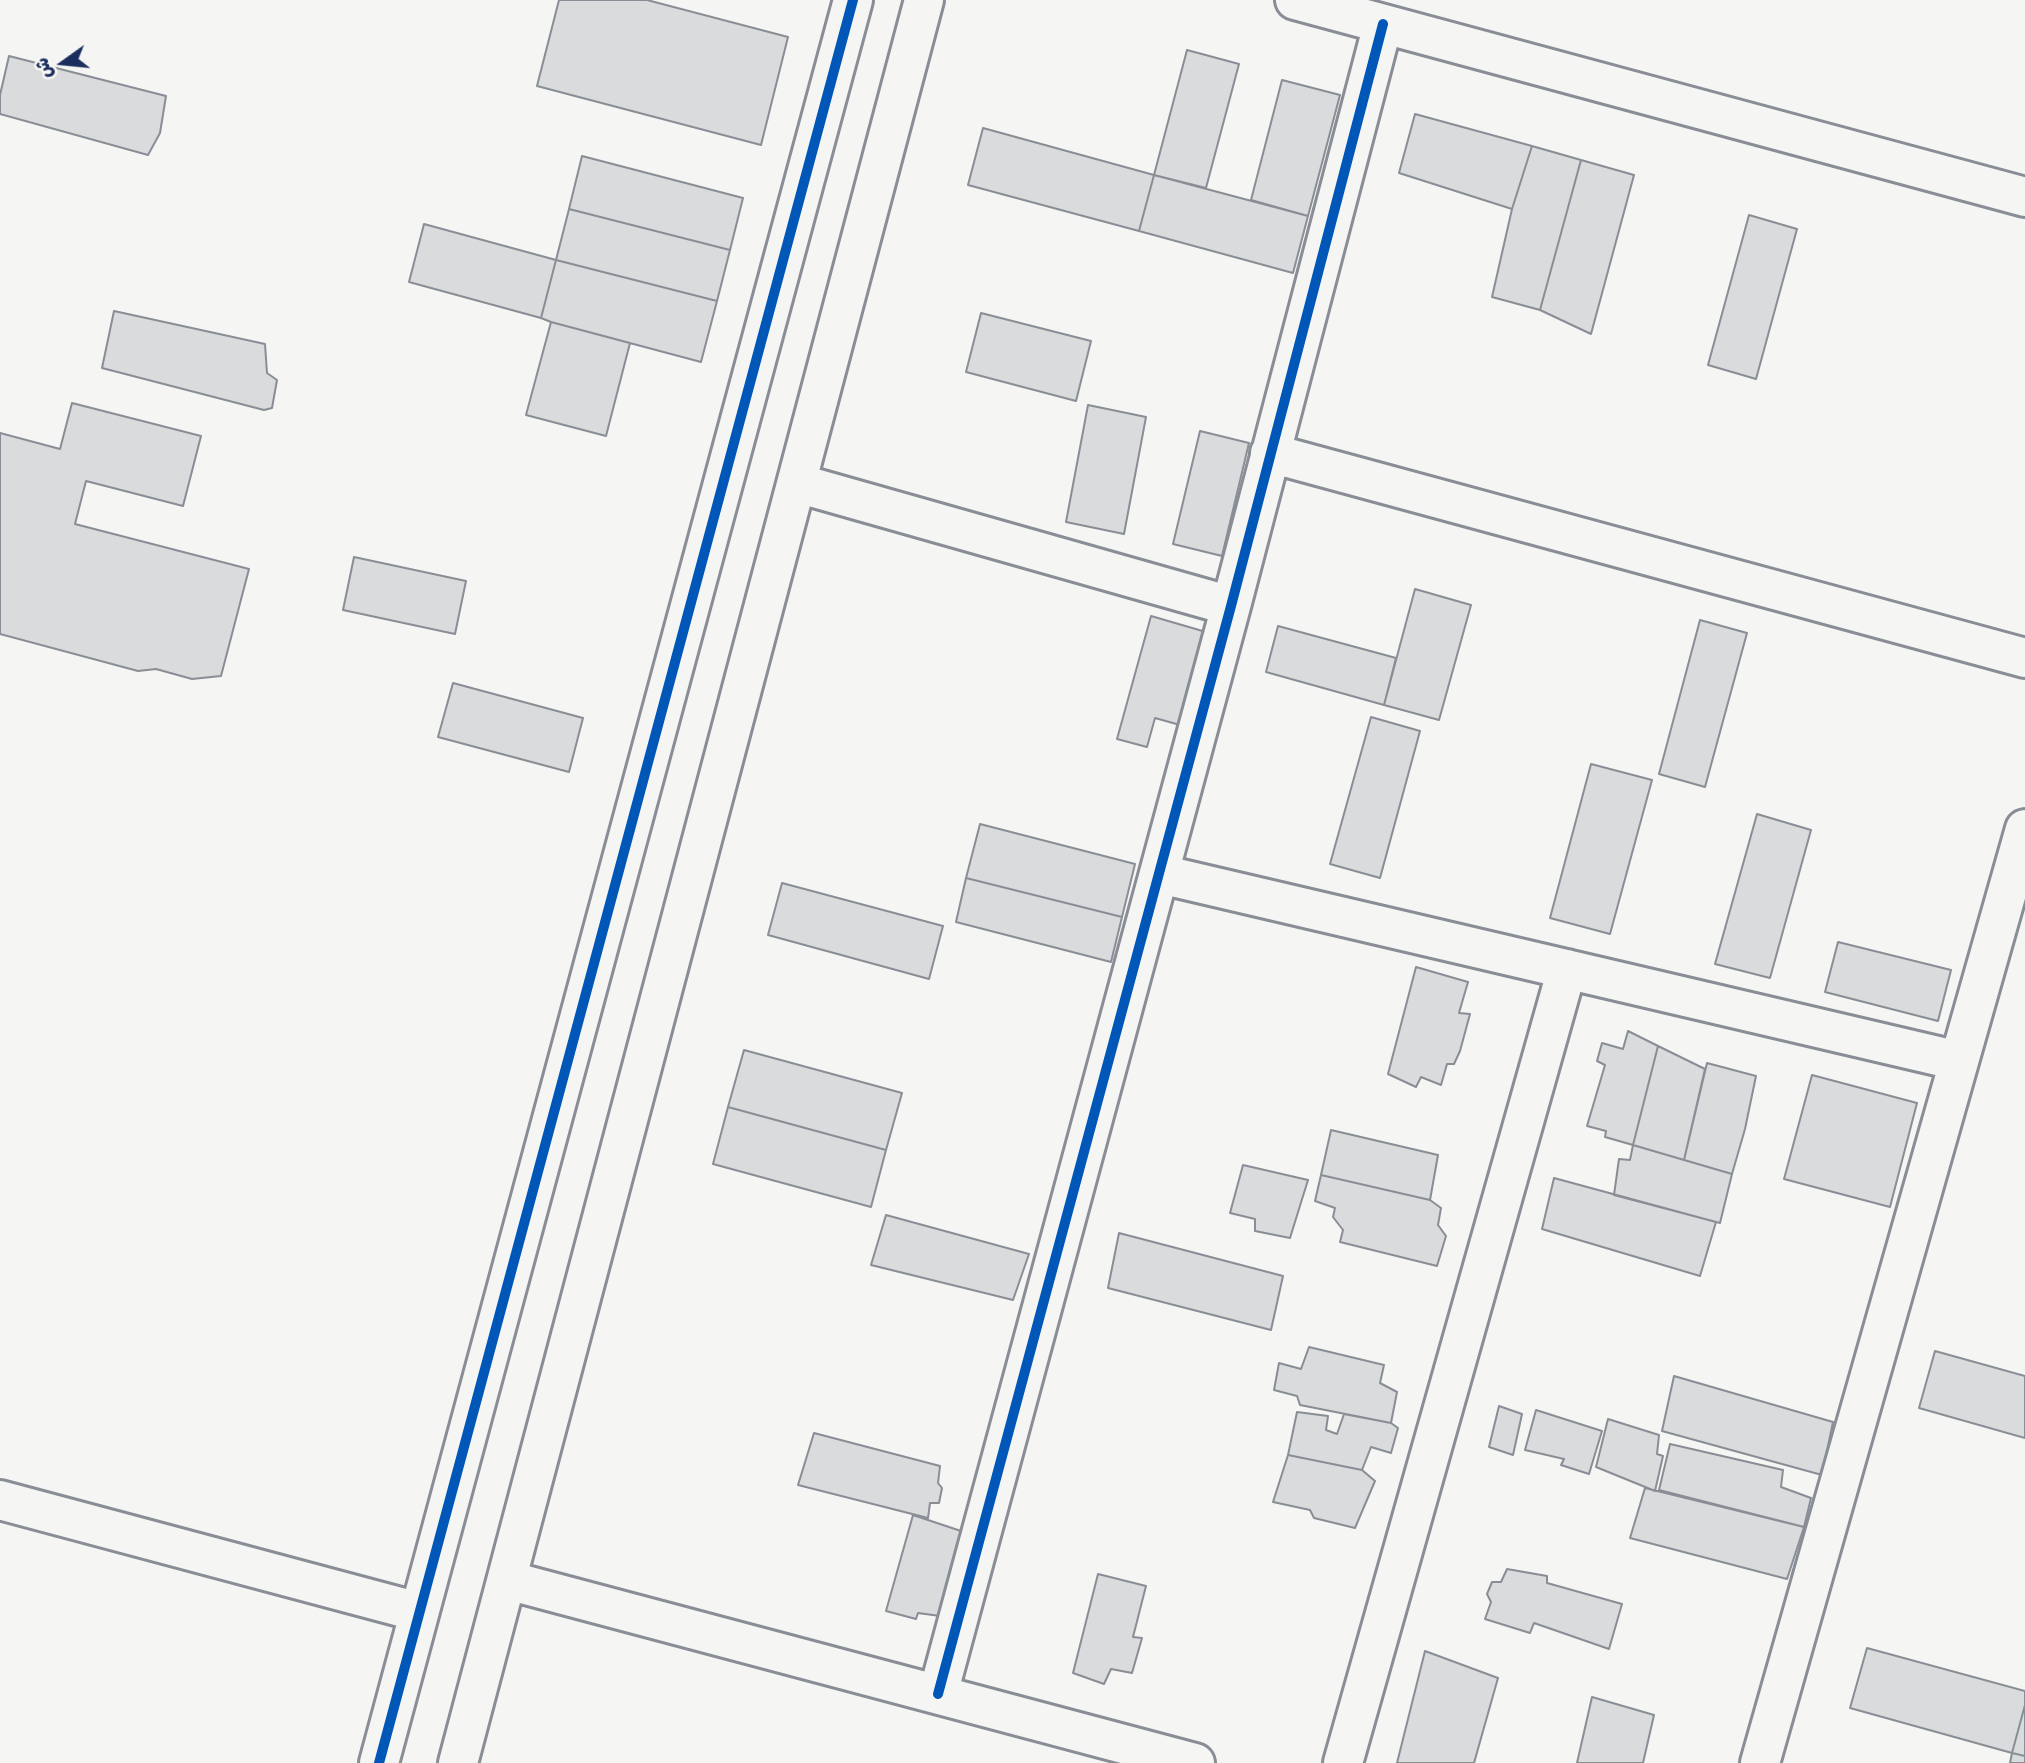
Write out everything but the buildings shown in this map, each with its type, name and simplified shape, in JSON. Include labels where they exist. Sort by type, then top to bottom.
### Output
[{"type":"street","points":[[379,1763],[853,0]]},
{"type":"street","points":[[458,1763],[924,0]]},
{"type":"street","points":[[1295,0],[2025,197]]},
{"type":"street","points":[[938,1694],[1160,874],[1383,24]]},
{"type":"street","points":[[1270,453],[2025,659]]},
{"type":"street","points":[[797,483],[1231,606]]},
{"type":"street","points":[[1760,1763],[2025,829]]},
{"type":"street","points":[[1160,874],[1959,1061]]},
{"type":"street","points":[[1343,1763],[1567,969]]},
{"type":"street","points":[[0,1500],[419,1612]]},
{"type":"street","points":[[508,1580],[1195,1763]]},
{"type":"cycle path","points":[[379,1763],[853,0]]},
{"type":"cycle path","points":[[938,1694],[1231,606],[1383,24]]}]
